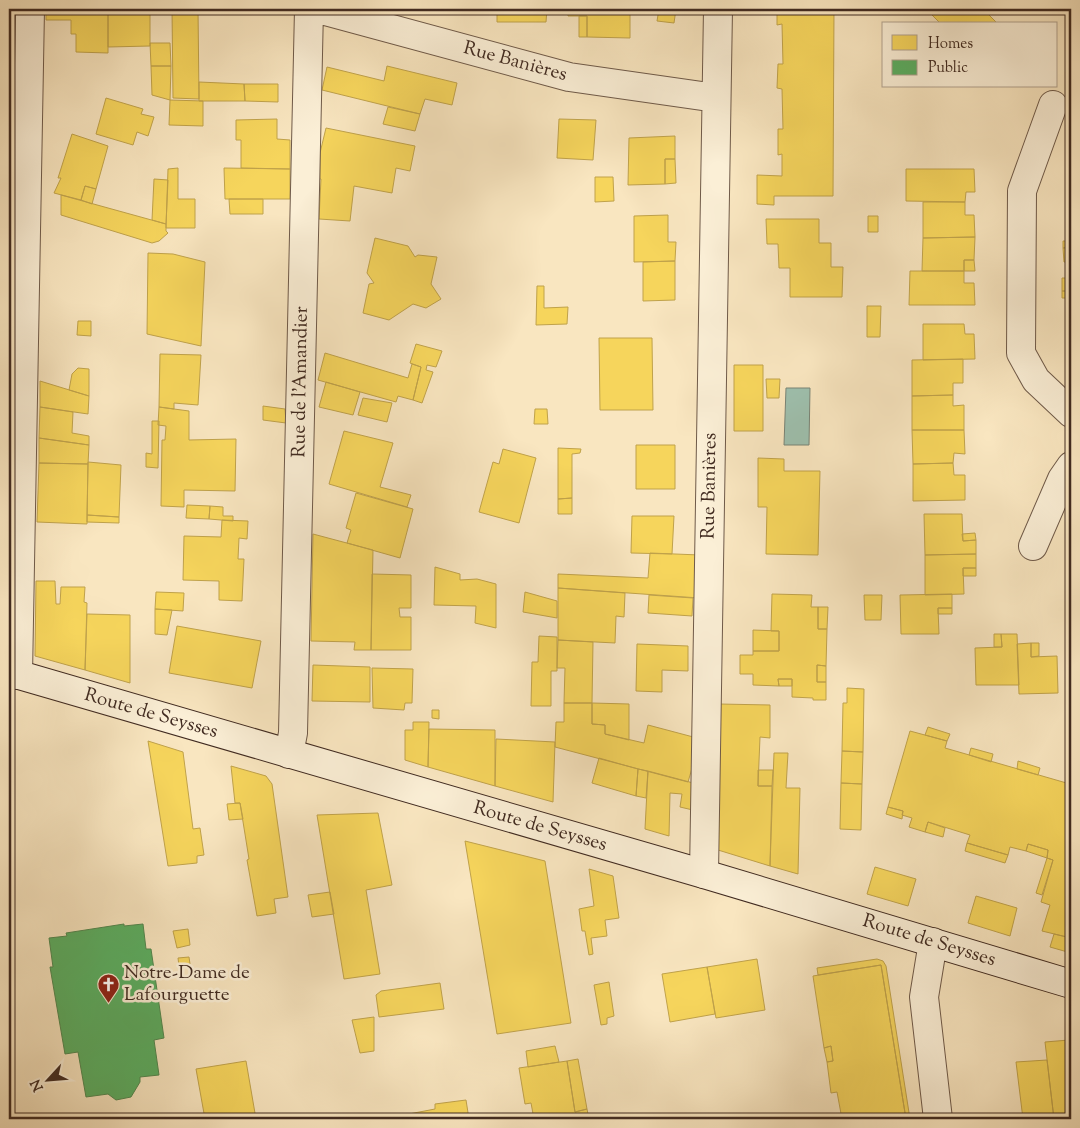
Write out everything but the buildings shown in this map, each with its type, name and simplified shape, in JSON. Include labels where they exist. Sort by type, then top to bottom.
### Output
[{"type":"street","points":[[13,673],[30,9]]},
{"type":"street","name":"Rue de l'Amandier","points":[[289,754],[293,733],[309,9]]},
{"type":"street","name":"Rue Banières","points":[[318,9],[568,77],[716,98]]},
{"type":"street","name":"Rue Banières","points":[[704,874],[718,9]]},
{"type":"street","points":[[1053,105],[1022,191],[1021,353],[1036,380],[1071,413]]},
{"type":"street","points":[[1033,546],[1062,479],[1071,466]]},
{"type":"street","name":"Route de Seysses","points":[[13,673],[704,874],[1071,984]]},
{"type":"street","points":[[934,942],[924,997],[938,1119]]},
{"type":"shaded area","points":[[786,388],[810,388],[809,445],[784,445]]},
{"type":"place","name":"Notre-Dame de Lafourguette","points":[[108,1003]]}]
